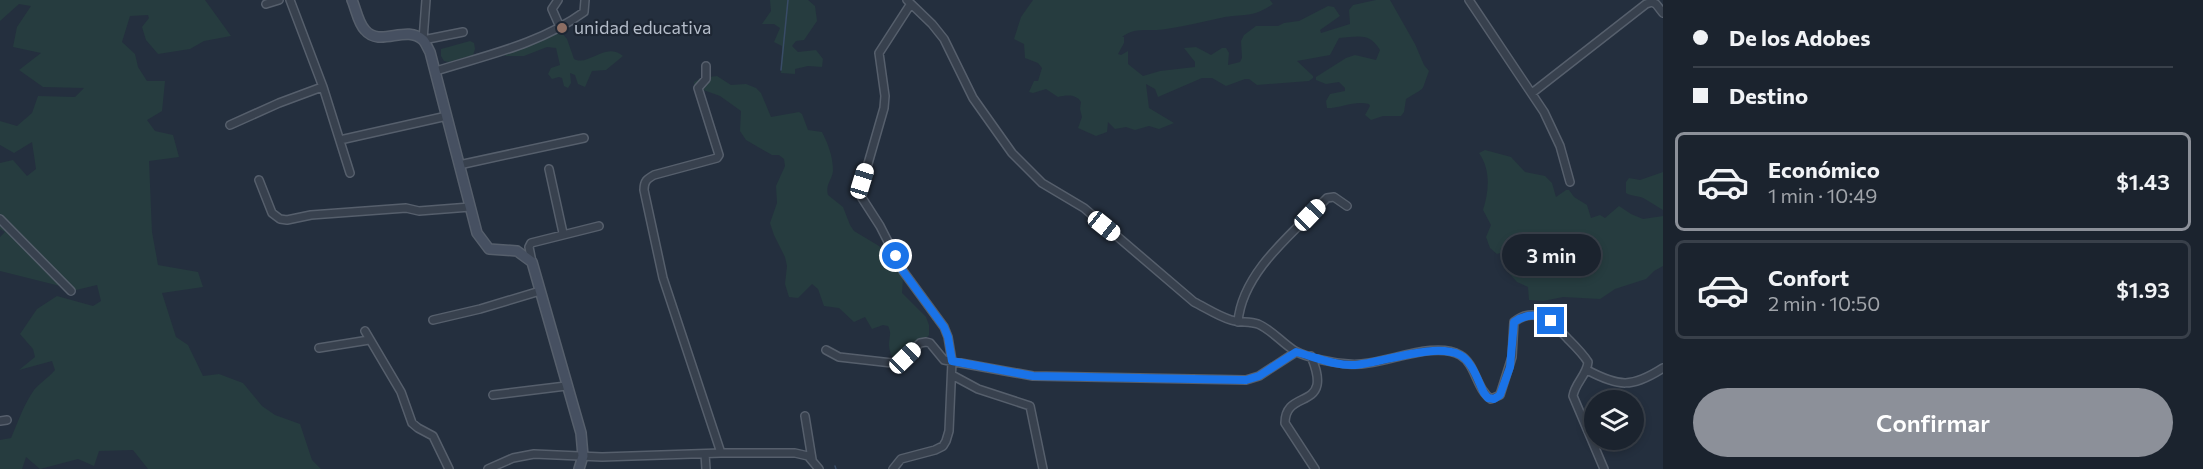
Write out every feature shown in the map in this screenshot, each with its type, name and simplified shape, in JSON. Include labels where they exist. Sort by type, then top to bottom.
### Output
[{"type":"street","points":[[266,4],[279,0]]},
{"type":"street","points":[[290,0],[350,173]]},
{"type":"street","points":[[352,0],[363,28],[371,36],[377,38],[409,34],[423,40],[463,32]]},
{"type":"street","points":[[426,0],[423,40],[430,52],[436,71],[477,233],[485,245],[494,251],[517,251],[532,262]]},
{"type":"street","points":[[558,0],[552,9],[560,27]]},
{"type":"street","points":[[436,71],[522,45],[560,27],[584,12],[585,0]]},
{"type":"street","points":[[1469,0],[1544,112],[1560,146],[1570,182]]},
{"type":"street","points":[[893,469],[901,459],[943,446],[949,431],[952,375],[948,337],[944,327],[903,271],[880,226],[862,198],[862,181],[884,108],[885,96],[879,52],[909,2],[944,39],[972,98],[1012,153],[1042,183],[1084,208],[1194,302],[1222,316],[1238,322],[1258,324],[1296,352],[1335,363],[1352,365],[1372,363],[1408,354],[1448,351],[1459,354],[1467,361],[1484,393],[1488,398],[1494,399],[1500,395],[1510,367],[1514,322],[1529,315],[1541,316],[1551,321],[1585,357],[1587,370],[1574,387],[1573,396],[1604,469]]},
{"type":"street","points":[[1532,93],[1646,4],[1652,2],[1656,4],[1663,13]]},
{"type":"street","points":[[706,66],[706,79],[698,88],[719,155],[717,158],[654,175],[646,179],[644,190],[663,278],[721,453]]},
{"type":"street","points":[[230,125],[322,87]]},
{"type":"street","points":[[340,140],[447,116]]},
{"type":"street","points":[[459,165],[585,138]]},
{"type":"street","points":[[549,169],[563,233]]},
{"type":"street","points":[[259,180],[272,213],[280,219],[287,220],[311,215],[406,208],[419,211],[470,207]]},
{"type":"street","points":[[1238,322],[1241,303],[1251,283],[1277,249],[1327,198],[1334,197],[1347,206]]},
{"type":"street","points":[[0,219],[71,291]]},
{"type":"street","points":[[579,469],[583,456],[581,433],[529,247],[531,243],[563,233],[599,226]]},
{"type":"street","points":[[433,320],[540,291]]},
{"type":"street","points":[[365,331],[401,392],[412,423],[433,436],[449,469]]},
{"type":"street","points":[[319,348],[369,340]]},
{"type":"street","points":[[826,350],[839,357],[892,363],[905,358],[920,344],[926,342],[930,343],[944,360],[1033,376],[1246,380],[1259,376],[1296,352]]},
{"type":"street","points":[[1311,356],[1316,371],[1317,385],[1312,393],[1288,408],[1285,423],[1316,469]]},
{"type":"street","points":[[1587,370],[1610,382],[1629,383],[1647,378],[1663,368]]},
{"type":"street","points":[[952,375],[978,389],[1030,406],[1043,469]]},
{"type":"street","points":[[493,395],[566,386]]},
{"type":"street","points":[[805,416],[812,459],[819,469]]},
{"type":"street","points":[[488,469],[513,458],[534,454],[583,456],[795,453],[812,459]]},
{"type":"street","points":[[705,454],[706,469]]},
{"type":"green space","points":[[0,0],[205,0],[231,36],[204,41],[190,49],[158,54],[146,40],[142,27],[149,18],[148,15],[130,16],[122,42],[135,54],[138,67],[147,81],[165,81],[162,111],[147,120],[155,131],[173,135],[179,157],[149,161],[152,232],[158,265],[198,272],[203,287],[162,293],[176,337],[188,345],[203,376],[219,374],[243,383],[262,406],[275,415],[300,424],[312,460],[321,469],[148,469],[133,450],[99,451],[94,466],[78,459],[40,469],[26,457],[22,469],[0,469],[0,440],[11,438],[30,395],[55,370],[52,361],[19,370],[35,357],[33,349],[20,334],[37,309],[57,296],[93,306],[101,301],[97,285],[76,290],[0,271],[0,237],[5,232],[0,229],[0,163],[13,160],[27,176],[36,169],[32,142],[14,153],[0,145],[0,121],[17,126],[32,113],[38,96],[75,97],[84,88],[43,87],[19,70],[41,53],[13,47],[17,27],[31,6],[19,4],[0,21]]},
{"type":"green space","points":[[770,0],[808,0],[815,6],[817,21],[804,40],[796,41],[792,46],[798,52],[816,50],[823,59],[822,67],[808,66],[795,69],[795,74],[781,73],[782,46],[774,42],[780,28],[774,24],[762,24],[771,11]]},
{"type":"green space","points":[[1033,0],[1270,0],[1273,4],[1249,14],[1160,30],[1138,30],[1127,34],[1122,37],[1124,37],[1124,43],[1118,54],[1121,55],[1128,51],[1128,64],[1143,76],[1160,71],[1195,67],[1195,62],[1184,48],[1196,47],[1211,55],[1226,48],[1229,53],[1228,65],[1240,62],[1242,58],[1241,41],[1244,35],[1256,26],[1278,26],[1299,21],[1328,6],[1334,7],[1340,16],[1320,30],[1321,33],[1350,24],[1349,10],[1353,5],[1376,0],[1390,0],[1429,71],[1422,88],[1406,99],[1401,116],[1383,116],[1371,120],[1365,115],[1370,106],[1364,103],[1327,108],[1326,101],[1330,94],[1345,91],[1345,88],[1339,82],[1326,84],[1316,80],[1316,77],[1346,58],[1355,55],[1376,60],[1380,50],[1372,40],[1367,38],[1339,38],[1330,55],[1297,61],[1313,76],[1309,81],[1257,85],[1245,79],[1226,86],[1212,78],[1202,78],[1158,97],[1155,89],[1146,84],[1149,108],[1174,123],[1159,129],[1149,126],[1135,130],[1126,127],[1115,129],[1108,122],[1107,132],[1096,136],[1078,128],[1082,117],[1081,102],[1074,96],[1058,97],[1046,89],[1029,92],[1034,81],[1038,81],[1042,68],[1038,63],[1025,58],[1024,44],[1014,39],[1021,17]]},
{"type":"green space","points":[[561,32],[567,39],[574,59],[585,60],[610,51],[623,56],[606,70],[592,71],[585,87],[578,84],[575,75],[570,73],[571,83],[568,88],[564,86],[562,78],[552,79],[548,74],[551,68],[560,65],[556,48],[547,47],[524,56],[504,55]]},
{"type":"green space","points":[[470,41],[474,43],[473,55],[449,62],[444,61],[441,49]]},
{"type":"green space","points":[[717,76],[731,85],[746,84],[756,88],[761,93],[771,117],[799,112],[808,130],[822,132],[830,150],[833,166],[827,188],[828,195],[843,207],[854,231],[879,246],[898,267],[903,278],[902,293],[926,317],[929,325],[929,335],[905,363],[895,364],[889,348],[888,326],[883,325],[872,329],[865,317],[854,322],[839,308],[824,306],[818,289],[812,284],[798,298],[789,297],[785,284],[787,266],[785,257],[770,223],[777,203],[776,186],[785,166],[784,159],[746,140],[740,131],[741,111],[720,96],[695,87],[694,82],[701,78]]},
{"type":"green space","points":[[1485,150],[1511,157],[1525,172],[1545,176],[1552,183],[1556,197],[1569,190],[1574,197],[1587,205],[1591,218],[1600,215],[1605,218],[1619,206],[1643,219],[1663,216],[1663,266],[1646,279],[1615,289],[1600,299],[1563,297],[1543,301],[1529,300],[1528,287],[1517,282],[1508,272],[1510,266],[1524,260],[1542,260],[1567,270],[1572,254],[1565,248],[1557,250],[1547,244],[1538,248],[1529,241],[1525,243],[1523,254],[1519,259],[1510,250],[1497,254],[1490,248],[1486,237],[1491,225],[1483,210],[1488,188],[1487,173],[1479,153]]},
{"type":"green space","points":[[1663,172],[1663,210],[1643,198],[1626,193],[1626,182],[1629,178],[1640,180]]},
{"type":"waterway","points":[[781,70],[788,0]]},
{"type":"place","name":"unidad educativa","points":[[562,28]]},
{"type":"route","points":[[896,256],[903,271],[944,327],[952,361],[1033,376],[1246,380],[1259,376],[1296,352],[1335,363],[1352,365],[1372,363],[1408,354],[1448,351],[1459,354],[1467,361],[1484,393],[1488,398],[1494,399],[1500,395],[1510,367],[1514,322],[1529,315],[1541,316],[1551,321]]}]
